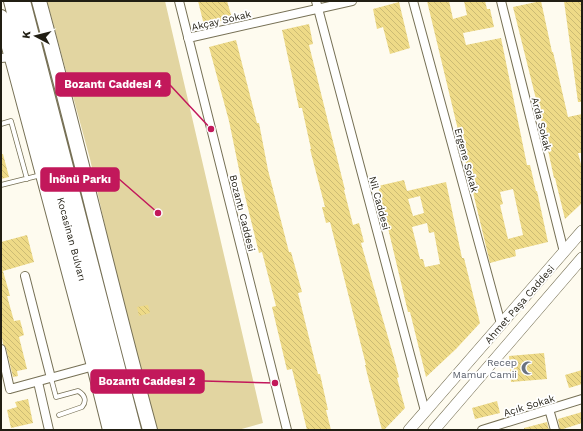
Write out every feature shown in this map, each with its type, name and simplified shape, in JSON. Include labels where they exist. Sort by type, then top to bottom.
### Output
[{"type":"highway","name":"Kocasinan Bulvarı","points":[[11,1],[122,430]]},
{"type":"highway","name":"Kocasinan Bulvarı","points":[[23,1],[55,172],[134,430]]},
{"type":"highway","points":[[39,1],[67,103],[150,430]]},
{"type":"highway","points":[[1,17],[6,58],[55,172],[113,286]]},
{"type":"highway","points":[[55,172],[75,295],[110,430]]},
{"type":"street","name":"Bozantı Caddesi","points":[[179,1],[287,430]]},
{"type":"street","name":"Akçay Sokak","points":[[188,38],[317,5],[352,1]]},
{"type":"street","name":"Ergene Sokak","points":[[414,1],[501,324]]},
{"type":"street","name":"Arda Sokak","points":[[501,1],[564,252]]},
{"type":"street","name":"Nil Caddesi","points":[[317,5],[426,411]]},
{"type":"street","name":"Ahmet Paşa Caddesi","points":[[408,430],[582,231]]},
{"type":"street","name":"Ahmet Paşa Caddesi","points":[[435,429],[582,258]]},
{"type":"street","points":[[25,276],[51,378]]},
{"type":"street","points":[[1,349],[5,383],[10,389],[94,366]]},
{"type":"street","points":[[38,382],[49,430]]},
{"type":"street","name":"Açık Sokak","points":[[482,430],[582,399]]},
{"type":"street","points":[[549,409],[555,430]]},
{"type":"street","points":[[426,411],[435,429]]},
{"type":"lane","points":[[1,124],[11,121],[28,179]]},
{"type":"lane","points":[[1,185],[55,172]]},
{"type":"lane","points":[[51,378],[56,397],[78,391],[83,394],[85,400],[82,407],[59,415]]},
{"type":"shaded area","points":[[47,1],[165,1],[263,423],[238,430],[154,430],[114,266],[90,159]]},
{"type":"building","points":[[198,1],[227,1],[232,18],[204,25]]},
{"type":"building","points":[[427,1],[449,1],[453,19],[467,15],[464,1],[485,1],[487,9],[490,9],[494,27],[463,33],[466,45],[501,38],[527,165],[530,165],[548,242],[515,250],[516,256],[490,263]],"holes":[[[513,189],[523,235],[508,239],[500,205],[503,204],[500,192]]]},
{"type":"building","points":[[541,1],[568,117],[582,114],[582,153],[578,153],[582,168],[582,203],[565,219],[513,7]]},
{"type":"building","points":[[564,1],[582,1],[582,102],[578,102]]},
{"type":"building","points":[[399,2],[410,48],[390,54],[383,27],[377,29],[373,9]]},
{"type":"building","points":[[309,24],[313,44],[309,45],[344,190],[353,225],[359,223],[364,242],[361,243],[394,358],[399,377],[397,378],[405,408],[384,430],[382,430],[370,385],[330,222],[326,223],[322,207],[325,207],[310,149],[302,108],[299,108],[282,30]]},
{"type":"building","points":[[236,40],[257,123],[259,123],[268,170],[289,252],[291,252],[302,292],[298,293],[318,374],[320,374],[331,430],[307,430],[292,369],[287,370],[272,307],[276,306],[262,252],[259,253],[242,184],[229,121],[209,47]]},
{"type":"building","points":[[1,154],[3,154],[9,177],[1,179]]},
{"type":"building","points":[[404,180],[407,191],[446,182],[462,258],[464,258],[480,323],[456,349],[426,377],[410,312],[408,312],[378,186]],"holes":[[[420,196],[424,213],[413,216],[408,199]],[[427,223],[429,233],[434,232],[440,264],[425,267],[423,259],[420,259],[412,227]]]},
{"type":"building","points":[[27,235],[34,262],[3,271],[10,296],[7,296],[14,321],[20,320],[24,335],[19,337],[27,369],[17,371],[18,376],[13,377],[6,348],[3,344],[1,331],[1,242]]},
{"type":"building","points":[[148,305],[150,313],[139,316],[137,307]]},
{"type":"building","name":"Recep Mamur Camii","points":[[544,353],[547,379],[511,382],[509,356]]},
{"type":"building","points":[[582,370],[582,384],[569,388],[565,375]]},
{"type":"building","points":[[28,399],[33,423],[11,428],[7,410],[17,407],[15,402]]},
{"type":"building","points":[[497,401],[500,413],[475,419],[472,408]]},
{"type":"building","points":[[582,412],[582,423],[560,430],[558,419]]},
{"type":"building","points":[[547,422],[549,430],[524,430],[524,428]]},
{"type":"place","name":"Bozantı Caddesi 4","points":[[211,129]]},
{"type":"place","name":"İnönü Parkı","points":[[158,213]]},
{"type":"place","name":"Recep Mamur Camii","points":[[528,368]]},
{"type":"place","name":"Bozantı Caddesi 2","points":[[275,383]]}]
